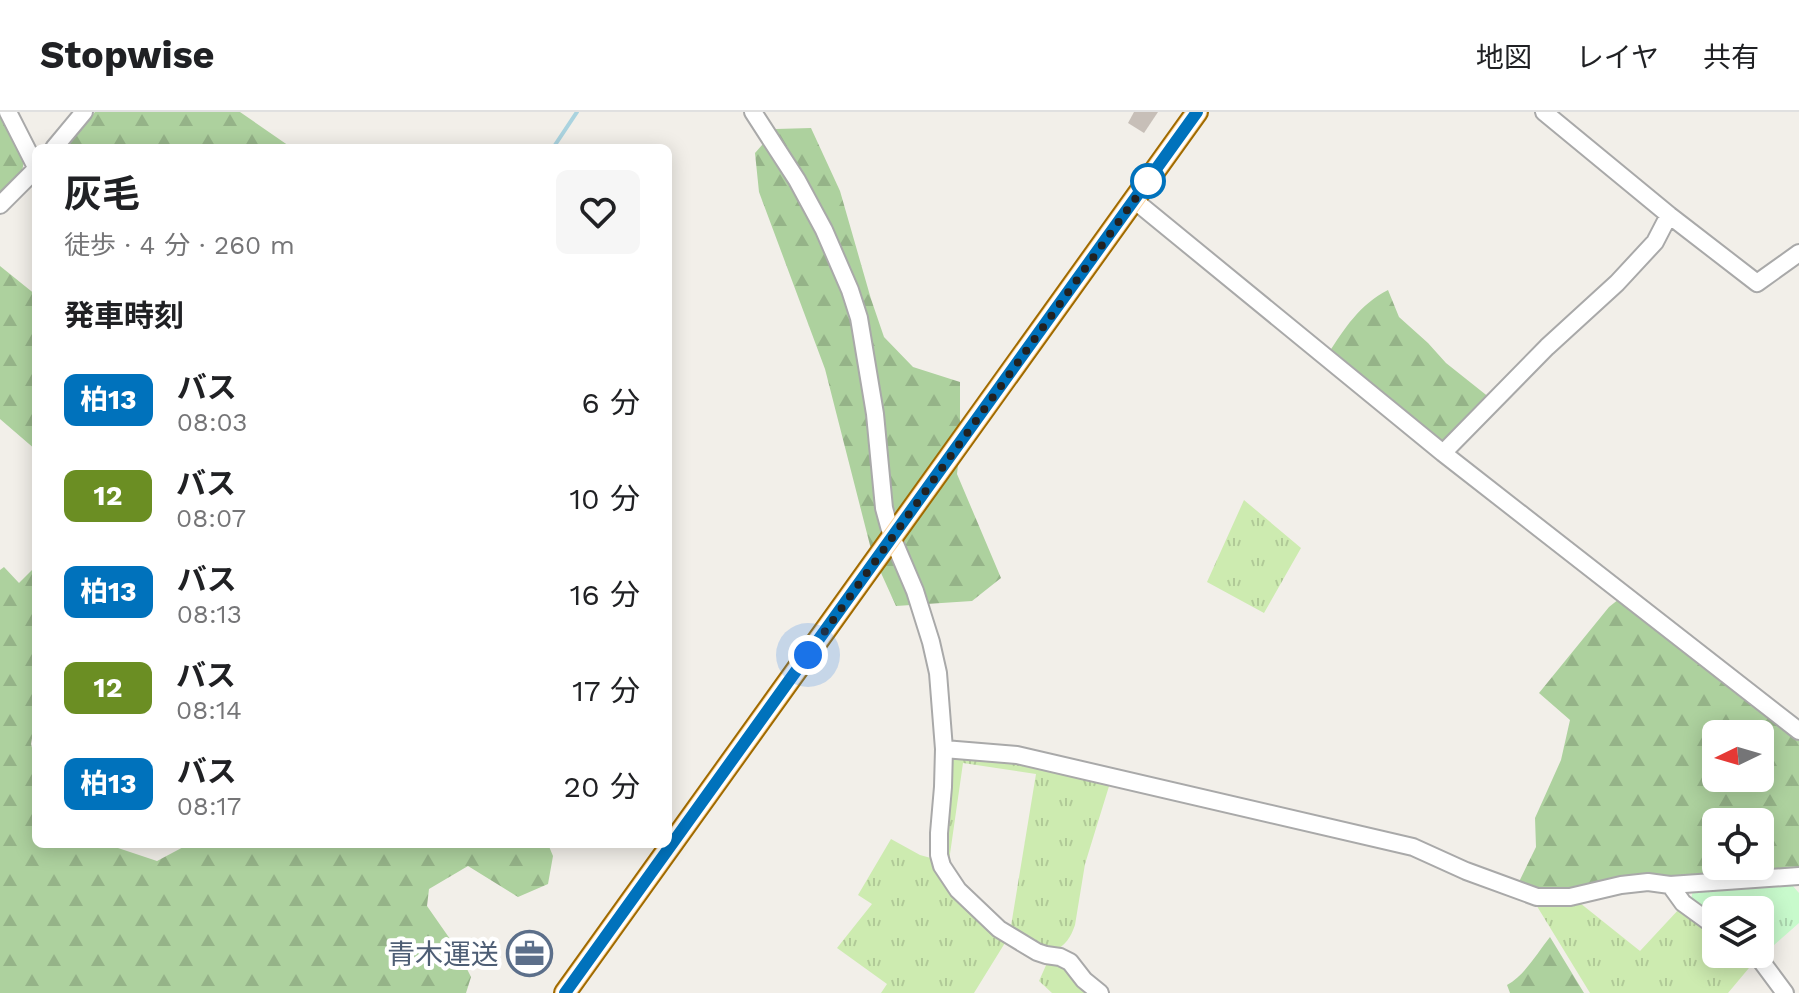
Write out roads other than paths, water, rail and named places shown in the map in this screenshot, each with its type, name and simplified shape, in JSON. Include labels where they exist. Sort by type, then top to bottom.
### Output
[{"type":"main road","points":[[672,844],[1197,112]]},
{"type":"main road","points":[[565,993],[669,848]]},
{"type":"street","points":[[8,112],[32,160]]},
{"type":"street","points":[[57,144],[84,112]]},
{"type":"street","points":[[753,112],[797,180],[824,230],[850,290],[862,332],[875,414],[884,508],[892,537],[915,591],[938,673],[944,749],[939,833],[942,866],[958,890],[999,929],[1037,952],[1070,962],[1084,980],[1100,993]]},
{"type":"street","points":[[1544,112],[1757,283],[1799,253]]},
{"type":"street","points":[[0,205],[32,172]]},
{"type":"street","points":[[1134,200],[1443,453],[1799,731]]},
{"type":"street","points":[[1443,453],[1547,347],[1617,283],[1655,242],[1669,215]]},
{"type":"street","points":[[944,749],[1017,755],[1413,847],[1466,871],[1537,897],[1570,897],[1635,883],[1670,885],[1799,876]]},
{"type":"street","points":[[1670,885],[1683,903],[1702,917]]},
{"type":"street","points":[[1766,968],[1785,993]]},
{"type":"waterway","points":[[556,144],[577,112]]},
{"type":"place","name":"青木運送","points":[[530,954]]}]
